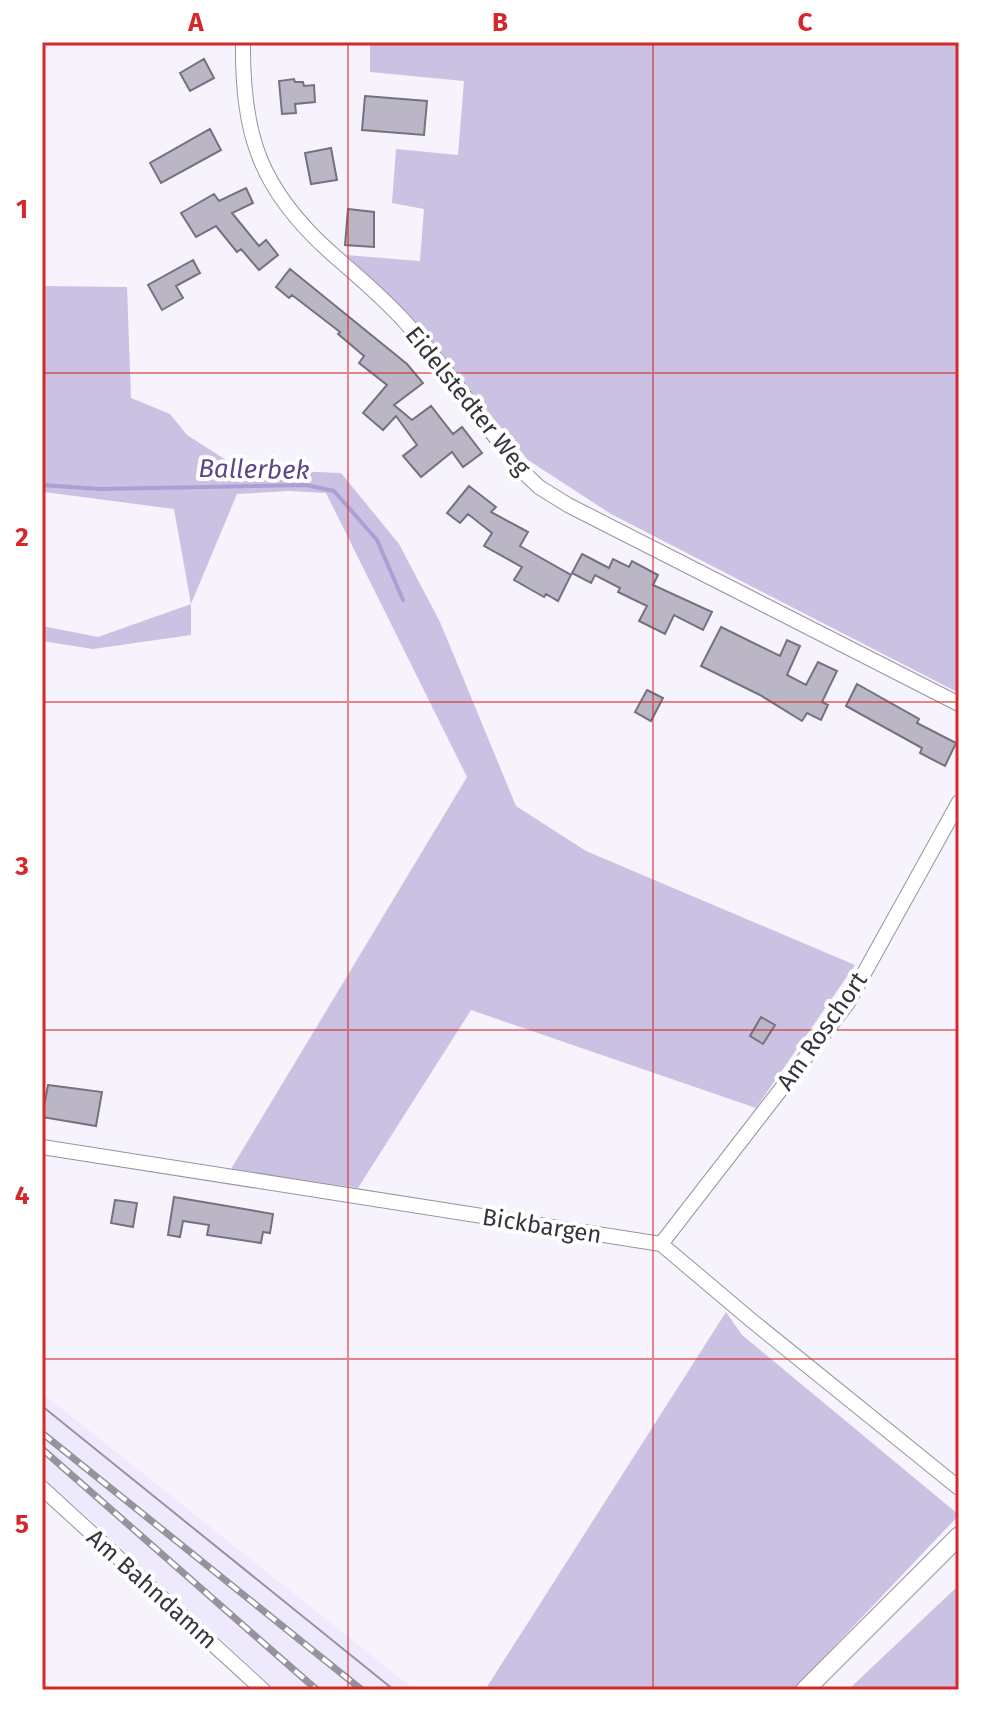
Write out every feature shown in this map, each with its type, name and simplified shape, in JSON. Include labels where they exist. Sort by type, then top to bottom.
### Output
[{"type":"street","name":"Eidelstedter Weg","points":[[243,42],[246,115],[259,158],[274,189],[313,235],[407,324],[518,467],[539,487],[568,505],[959,704]]},
{"type":"street","name":"Am Roschort","points":[[661,1244],[847,1004],[959,802]]},
{"type":"street","name":"Bickbargen","points":[[42,1147],[661,1244]]},
{"type":"street","points":[[661,1244],[959,1488]]},
{"type":"street","name":"Am Bahndamm","points":[[42,1488],[263,1690]]},
{"type":"street","points":[[805,1690],[959,1536]]},
{"type":"shaded area","points":[[370,42],[959,42],[959,693],[611,514],[528,460],[395,302],[346,255],[420,261],[424,209],[392,203],[396,149],[458,155],[464,81],[370,72]]},
{"type":"shaded area","points":[[42,286],[127,287],[131,398],[170,414],[187,435],[240,469],[341,473],[399,544],[440,622],[516,806],[586,851],[855,965],[756,1108],[471,1010],[358,1188],[231,1169],[467,777],[326,493],[289,491],[237,494],[191,604],[174,509],[44,492]]},
{"type":"shaded area","points":[[191,604],[191,635],[93,649],[42,641],[42,626],[98,637]]},
{"type":"shaded area","points":[[726,1312],[742,1335],[959,1515],[793,1690],[485,1690]]},
{"type":"shaded area","points":[[42,1393],[415,1690],[276,1690],[42,1479]]},
{"type":"shaded area","points":[[959,1585],[959,1690],[848,1690]]},
{"type":"building","points":[[204,59],[214,78],[190,91],[180,73]]},
{"type":"building","points":[[294,79],[295,82],[303,82],[304,86],[314,85],[315,102],[295,104],[296,113],[282,114],[279,81]]},
{"type":"building","points":[[365,96],[427,101],[424,135],[362,130]]},
{"type":"building","points":[[210,129],[221,150],[161,183],[150,163]]},
{"type":"building","points":[[331,148],[337,180],[311,184],[305,153]]},
{"type":"building","points":[[246,188],[253,203],[232,213],[259,246],[266,240],[278,255],[259,270],[241,249],[237,252],[216,226],[196,237],[181,213],[214,194],[219,201]]},
{"type":"building","points":[[348,209],[374,212],[374,247],[345,245]]},
{"type":"building","points":[[193,260],[200,273],[176,286],[183,298],[162,310],[148,285]]},
{"type":"building","points":[[290,269],[407,364],[423,383],[394,405],[412,420],[431,406],[453,434],[462,427],[482,453],[463,467],[452,452],[421,477],[403,456],[417,445],[396,416],[383,430],[363,413],[387,385],[359,363],[364,356],[338,334],[340,332],[292,295],[289,298],[276,287]]},
{"type":"building","points":[[469,486],[496,507],[491,512],[528,532],[520,546],[571,575],[558,601],[546,594],[544,597],[514,580],[522,567],[484,546],[492,533],[468,514],[460,523],[447,513]]},
{"type":"building","points":[[582,554],[609,568],[613,559],[629,567],[632,561],[658,575],[653,585],[712,612],[703,630],[674,615],[665,634],[639,621],[647,606],[618,592],[620,588],[595,575],[591,583],[572,573]]},
{"type":"building","points":[[721,627],[780,656],[787,640],[800,646],[787,675],[806,685],[818,662],[837,671],[822,702],[828,705],[821,720],[807,713],[802,721],[760,695],[701,666]]},
{"type":"building","points":[[857,684],[919,719],[917,723],[956,743],[945,766],[920,753],[922,748],[846,706]]},
{"type":"building","points":[[647,690],[663,698],[651,721],[635,712]]},
{"type":"building","points":[[761,1017],[775,1025],[763,1044],[750,1036]]},
{"type":"building","points":[[48,1085],[102,1092],[96,1126],[42,1117]]},
{"type":"building","points":[[174,1197],[273,1214],[270,1233],[263,1232],[261,1243],[207,1235],[209,1225],[183,1221],[180,1237],[168,1235]]},
{"type":"building","points":[[115,1200],[137,1203],[133,1227],[111,1223]]},
{"type":"waterway","name":"Ballerbek","points":[[42,485],[100,489],[306,485],[334,491],[377,540],[403,600]]},
{"type":"tram line","points":[[42,1406],[394,1690]]},
{"type":"railway","points":[[42,1433],[362,1690]]},
{"type":"railway","points":[[42,1449],[317,1690]]}]
